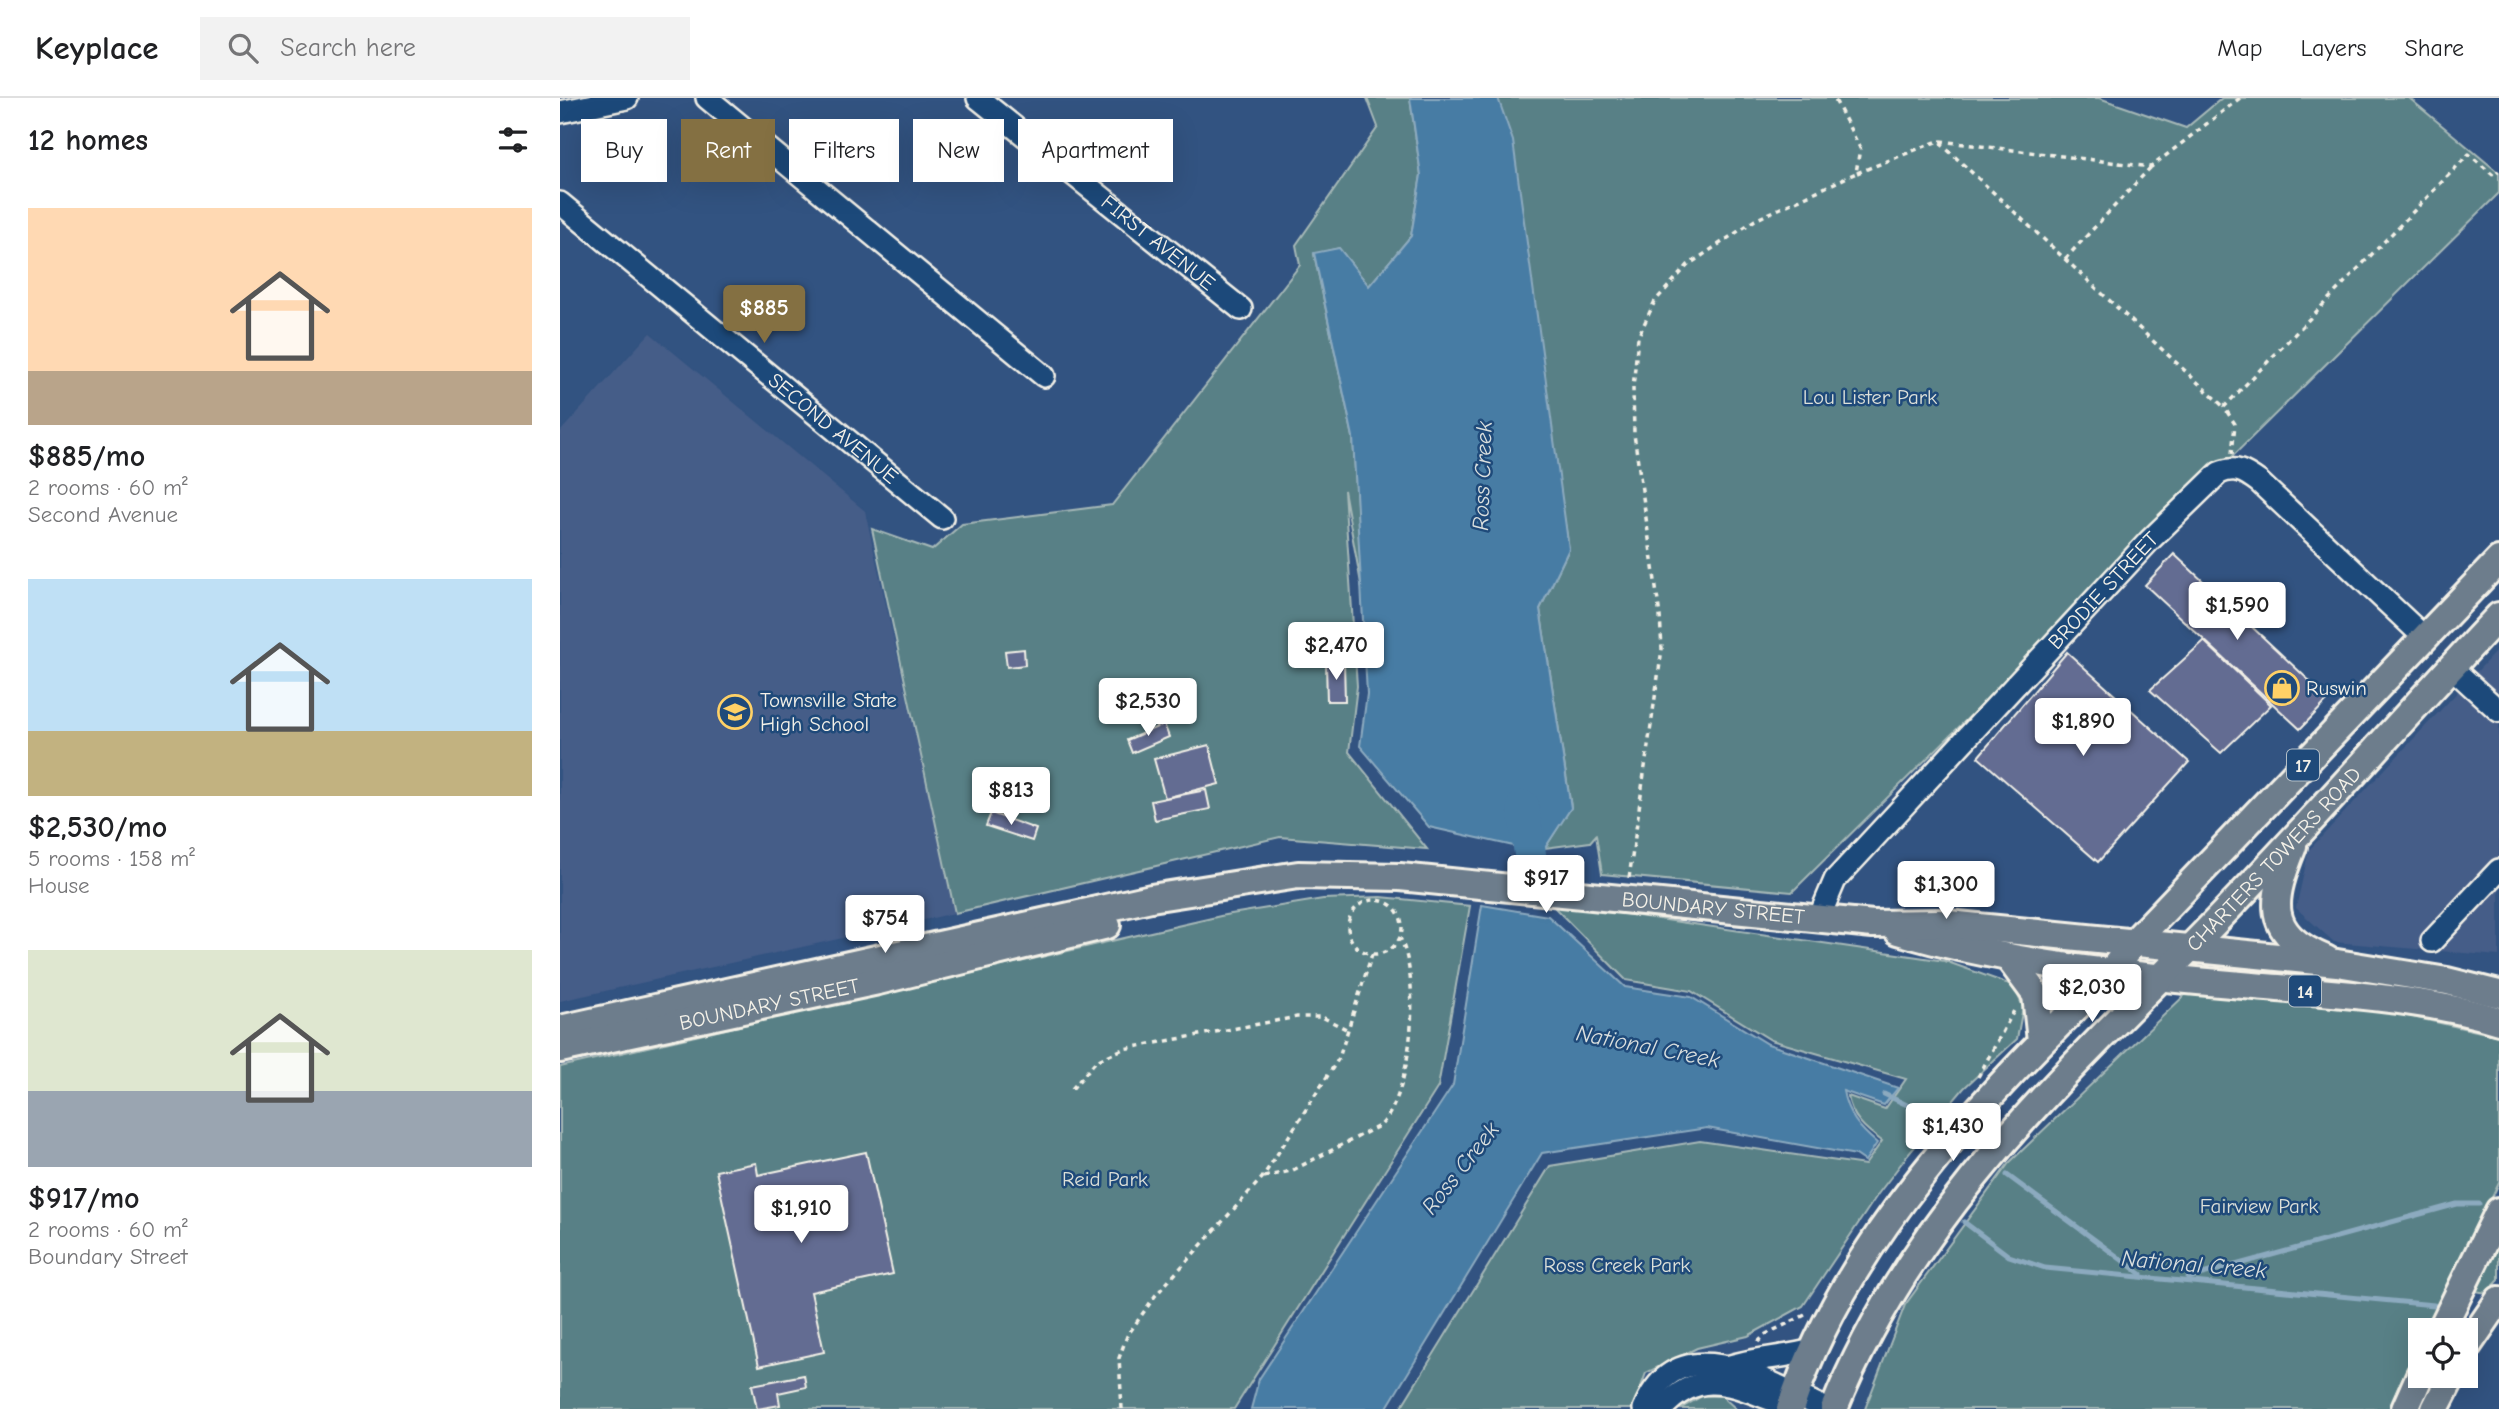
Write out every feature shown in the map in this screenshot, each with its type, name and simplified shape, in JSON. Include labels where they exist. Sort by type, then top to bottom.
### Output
[{"type":"main road","name":"CHARTERS TOWERS ROAD","points":[[1793,1405],[1816,1349],[1841,1299],[1902,1199],[1940,1152],[2041,1041],[2110,973],[2133,943],[2499,560]]},
{"type":"main road","name":"CHARTERS TOWERS ROAD","points":[[1834,1409],[1862,1346],[1898,1279],[1944,1214],[1991,1155],[2298,835],[2499,616]]},
{"type":"main road","points":[[2298,835],[2276,893],[2276,916],[2284,930],[2303,947],[2337,963]]},
{"type":"main road","name":"BOUNDARY STREET","points":[[560,1029],[1070,916],[1298,875],[1400,877],[1873,924],[1938,922],[2133,943]]},
{"type":"main road","name":"BOUNDARY STREET","points":[[560,1049],[1004,952],[1154,912],[1218,888]]},
{"type":"main road","name":"BOUNDARY STREET","points":[[1873,924],[1938,943],[2110,973]]},
{"type":"main road","name":"14","points":[[2133,943],[2337,963],[2448,981],[2499,994]]},
{"type":"main road","points":[[2008,957],[2036,995],[2041,1041]]},
{"type":"main road","name":"14","points":[[2110,973],[2391,999],[2499,1021]]},
{"type":"main road","points":[[2446,1318],[2499,1211]]},
{"type":"main road","points":[[2478,1329],[2499,1300]]},
{"type":"main road","points":[[2405,1409],[2414,1388]]},
{"type":"main road","points":[[2435,1409],[2446,1388]]},
{"type":"street","points":[[560,112],[626,98]]},
{"type":"street","points":[[707,98],[1044,376]]},
{"type":"street","name":"FIRST AVENUE","points":[[978,98],[1241,309]]},
{"type":"street","name":"SECOND AVENUE","points":[[560,203],[942,518]]},
{"type":"street","points":[[2231,468],[2244,471],[2259,482],[2425,638]]},
{"type":"street","name":"BRODIE STREET","points":[[1818,918],[1835,880],[2150,541],[2218,473],[2231,468]]},
{"type":"street","points":[[2451,667],[2499,711]]},
{"type":"street","points":[[2432,941],[2499,870]]},
{"type":"street","points":[[1727,1367],[1750,1359],[1777,1359],[1816,1349]]},
{"type":"street","points":[[1644,1409],[1654,1389],[1677,1370],[1699,1363],[1727,1367],[1793,1405]]},
{"type":"street","points":[[1662,1409],[1680,1392],[1703,1382],[1719,1382],[1746,1399],[1827,1409]]},
{"type":"path","points":[[1834,98],[1853,132],[1861,156],[1856,173]]},
{"type":"path","points":[[2065,259],[2151,167],[2240,98]]},
{"type":"path","points":[[1629,878],[1662,649],[1660,616],[1634,434],[1633,388],[1638,337],[1655,301],[1688,265],[1755,220],[1856,173],[1938,141],[2151,167]]},
{"type":"path","points":[[1938,141],[2224,407],[2235,424],[2231,468]]},
{"type":"path","points":[[2224,407],[2469,154],[2494,176],[2499,171]]},
{"type":"path","points":[[1262,1178],[1291,1171],[1381,1125],[1392,1113],[1402,1088],[1407,1056],[1412,974],[1409,954],[1400,938],[1402,920],[1392,905],[1375,899],[1358,905],[1349,920],[1350,938],[1356,946],[1372,954],[1388,951],[1400,938]]},
{"type":"path","points":[[1122,1409],[1119,1358],[1135,1322],[1262,1178],[1339,1058],[1372,954]]},
{"type":"path","points":[[1072,1089],[1096,1061],[1123,1049],[1297,1017],[1322,1017],[1348,1030]]},
{"type":"shaded area","name":"Townsville State High School","points":[[650,333],[865,511],[955,913],[560,1001],[560,432]]},
{"type":"shaded area","points":[[2499,648],[2499,956],[2334,942],[2296,908],[2309,850]]},
{"type":"green space","points":[[1367,98],[1410,98],[1421,175],[1411,236],[1369,286],[1339,248],[1314,254],[1353,437],[1362,589],[1344,490],[1357,686],[1349,752],[1427,849],[1280,837],[955,913],[872,529],[932,550],[962,524],[1112,505],[1300,265],[1296,245],[1378,127]]},
{"type":"green space","name":"Lou Lister Park","points":[[1498,98],[2099,98],[2186,128],[2222,98],[2409,98],[2499,173],[2499,193],[1792,892],[1602,874],[1596,835],[1590,842],[1545,848],[1571,807],[1540,609],[1569,549]]},
{"type":"green space","name":"Reid Park","points":[[1381,897],[1470,906],[1438,1087],[1234,1409],[560,1409],[560,1067],[1225,915],[1323,899]]},
{"type":"green space","name":"Ross Creek Park","points":[[1550,903],[1945,961],[2009,984],[2016,991],[2023,1007],[2017,1039],[1964,1088],[1907,1156],[1878,1194],[1803,1306],[1748,1336],[1697,1348],[1646,1373],[1633,1409],[1400,1409],[1550,1166],[1700,1141],[1865,1165],[1882,1141],[1860,1122],[1852,1110],[1848,1096],[1885,1109],[1906,1079],[1771,1040],[1691,991],[1626,980]]},
{"type":"green space","name":"Fairview Park","points":[[2186,994],[2354,1004],[2499,1036],[2499,1183],[2434,1318],[2408,1318],[2408,1371],[2390,1409],[1865,1409],[1905,1305],[2009,1163]]},
{"type":"green space","points":[[2499,1238],[2499,1280],[2487,1293],[2475,1291]]},
{"type":"green space","points":[[1702,1396],[1722,1396],[1736,1409],[1680,1409]]},
{"type":"water","points":[[1410,98],[1498,98],[1513,141],[1569,549],[1540,609],[1571,808],[1545,848],[1518,847],[1429,827],[1360,746],[1367,694],[1353,437],[1314,253],[1339,248],[1369,286],[1411,236],[1421,175]]},
{"type":"water","points":[[1482,905],[1548,916],[1625,987],[1691,997],[1768,1044],[1898,1088],[1884,1105],[1843,1091],[1855,1120],[1877,1143],[1865,1161],[1856,1155],[1707,1128],[1542,1153],[1386,1409],[1251,1409],[1259,1379],[1453,1085]]},
{"type":"building","points":[[2174,554],[2329,699],[2300,729],[2145,585]]},
{"type":"building","points":[[2204,641],[2271,705],[2221,753],[2150,690]]},
{"type":"building","points":[[1024,649],[1025,665],[1007,667],[1005,651]]},
{"type":"building","points":[[2067,652],[2189,762],[2098,862],[1978,757]]},
{"type":"building","points":[[1344,662],[1345,701],[1327,701],[1326,663]]},
{"type":"building","points":[[1173,684],[1174,698],[1157,699],[1156,685]]},
{"type":"building","points":[[1164,724],[1169,737],[1132,753],[1127,740]]},
{"type":"building","points":[[1209,745],[1219,784],[1165,798],[1154,759]]},
{"type":"building","points":[[1206,790],[1210,809],[1155,820],[1151,801]]},
{"type":"building","points":[[991,813],[1036,829],[1032,841],[986,826]]},
{"type":"building","points":[[866,1152],[893,1274],[811,1292],[824,1352],[759,1366],[716,1171],[756,1163],[758,1175]]},
{"type":"building","points":[[804,1375],[806,1387],[778,1393],[780,1405],[757,1409],[752,1385]]},
{"type":"waterway","name":"Ross Creek","points":[[1523,806],[1530,854]]},
{"type":"waterway","points":[[1884,1094],[1932,1117]]},
{"type":"waterway","points":[[2007,1175],[2141,1274]]},
{"type":"waterway","points":[[2188,1278],[2457,1204],[2479,1204]]},
{"type":"waterway","name":"National Creek","points":[[1964,1222],[2009,1256],[2045,1268],[2434,1305]]},
{"type":"place","name":"Ruswin","points":[[2282,688]]},
{"type":"place","name":"Townsville State High School","points":[[735,712]]}]
